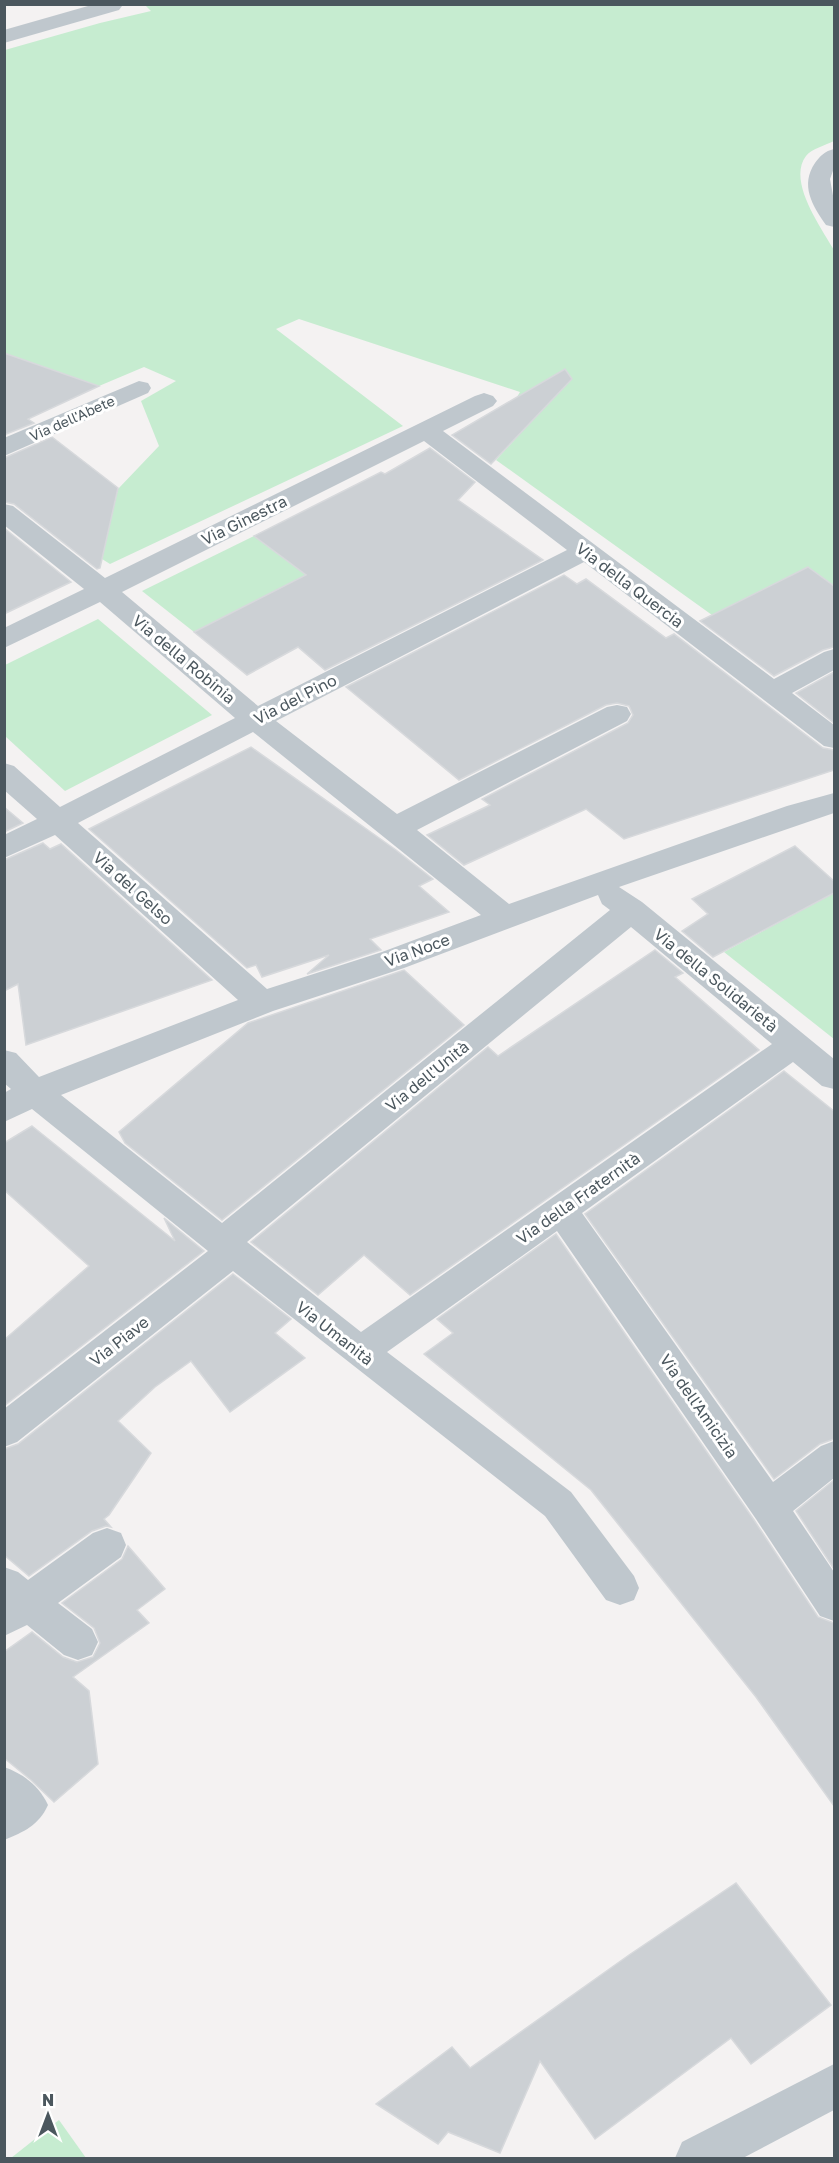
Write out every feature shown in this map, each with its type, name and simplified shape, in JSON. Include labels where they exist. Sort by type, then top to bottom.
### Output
[{"type":"street","points":[[4,37],[111,5]]},
{"type":"street","points":[[834,156],[820,170],[818,185],[834,220]]},
{"type":"street","name":"Via dell'Abete","points":[[4,448],[138,388]]},
{"type":"street","name":"Via Ginestra","points":[[4,639],[484,401]]},
{"type":"street","name":"Via della Quercia","points":[[426,430],[834,740]]},
{"type":"street","name":"Via della Robinia","points":[[4,512],[103,590],[255,719],[395,828],[504,917]]},
{"type":"street","name":"Via del Pino","points":[[4,848],[585,550]]},
{"type":"street","points":[[772,692],[834,658]]},
{"type":"street","points":[[395,828],[617,714]]},
{"type":"street","name":"Via del Gelso","points":[[4,773],[262,1003]]},
{"type":"street","name":"Via Noce","points":[[4,1109],[34,1092],[262,1003],[393,960],[598,883],[798,813],[834,803]]},
{"type":"street","name":"Via della Solidarietà","points":[[598,883],[834,1077]]},
{"type":"street","name":"Via dell'Unità","points":[[228,1247],[631,910]]},
{"type":"street","name":"Via della Fraternità","points":[[360,1352],[795,1044]]},
{"type":"street","name":"Via Umanità","points":[[4,1062],[34,1092],[228,1247],[558,1504],[620,1588]]},
{"type":"street","name":"Via dell'Amicizia","points":[[561,1210],[769,1507],[834,1604]]},
{"type":"street","name":"Via Piave","points":[[4,1431],[228,1247]]},
{"type":"street","points":[[769,1507],[834,1457]]},
{"type":"street","points":[[78,1642],[12,1602],[107,1545]]},
{"type":"street","points":[[716,2154],[834,2086]]},
{"type":"green space","points":[[145,5],[834,5],[834,141],[815,149],[806,156],[801,166],[801,178],[808,204],[834,250],[834,586],[808,567],[712,615],[496,460],[544,408],[517,397],[520,392],[299,319],[276,329],[403,426],[110,564],[102,559],[118,489],[159,446],[141,401],[176,381],[144,367],[99,386],[13,356],[5,359],[5,50],[151,11]]},
{"type":"green space","points":[[254,536],[306,575],[194,632],[142,591]]},
{"type":"green space","points":[[98,619],[212,715],[65,791],[5,736],[5,665]]},
{"type":"green space","points":[[834,893],[834,1039],[724,952]]},
{"type":"green space","points":[[59,2120],[86,2158],[11,2158]]},
{"type":"building","points":[[4,353],[99,386],[28,419],[34,423],[4,435]]},
{"type":"building","points":[[565,369],[572,379],[491,464],[452,435]]},
{"type":"building","points":[[52,437],[118,488],[100,568],[97,569],[14,504],[4,502],[4,458]]},
{"type":"building","points":[[430,448],[475,482],[458,500],[543,560],[325,670],[298,647],[247,675],[194,632],[306,575],[254,536],[381,472],[385,474]]},
{"type":"building","points":[[4,528],[71,582],[4,614]]},
{"type":"building","points":[[808,567],[834,586],[834,647],[823,650],[774,676],[700,621]]},
{"type":"building","points":[[564,575],[577,584],[586,579],[666,638],[674,634],[823,748],[834,750],[834,770],[624,839],[586,809],[464,865],[427,835],[490,805],[482,799],[628,723],[633,715],[629,706],[617,703],[606,705],[459,780],[346,687]]},
{"type":"building","points":[[834,672],[834,723],[796,693]]},
{"type":"building","points":[[251,747],[433,879],[419,886],[449,912],[370,939],[381,950],[307,974],[329,955],[262,977],[256,965],[247,968],[89,829]]},
{"type":"building","points":[[4,807],[23,823],[4,832]]},
{"type":"building","points":[[43,843],[50,849],[61,844],[212,980],[26,1045],[18,984],[4,991],[4,860]]},
{"type":"building","points":[[795,846],[834,881],[834,893],[713,957],[682,931],[708,914],[692,899]]},
{"type":"building","points":[[655,950],[683,973],[675,977],[759,1050],[410,1295],[364,1255],[318,1295],[251,1242],[488,1047],[498,1056]]},
{"type":"building","points":[[404,970],[464,1025],[222,1220],[125,1143],[119,1132],[248,1023]]},
{"type":"building","points":[[784,1071],[834,1111],[834,1439],[820,1444],[774,1479],[585,1214]]},
{"type":"building","points":[[32,1126],[175,1241],[164,1218],[204,1251],[4,1406],[4,1340],[89,1266],[4,1190],[4,1143]]},
{"type":"building","points":[[556,1234],[754,1520],[818,1617],[834,1623],[834,1806],[756,1697],[591,1490],[424,1354],[453,1333],[437,1319]]},
{"type":"building","points":[[233,1274],[291,1319],[275,1333],[305,1358],[230,1412],[191,1361],[155,1387],[118,1421],[151,1453],[104,1519],[111,1527],[106,1526],[92,1531],[29,1576],[4,1555],[4,1449],[18,1444]]},
{"type":"building","points":[[834,1480],[834,1569],[796,1511]]},
{"type":"building","points":[[128,1546],[165,1589],[137,1610],[149,1623],[73,1677],[89,1691],[98,1764],[54,1802],[4,1758],[4,1652],[32,1632],[63,1657],[77,1662],[93,1657],[100,1643],[94,1628],[62,1603],[122,1559]]},
{"type":"building","points":[[736,1883],[831,2005],[751,2064],[731,2038],[595,2139],[540,2061],[500,2153],[448,2132],[438,2144],[376,2104],[452,2047],[470,2068],[629,1955]]}]
